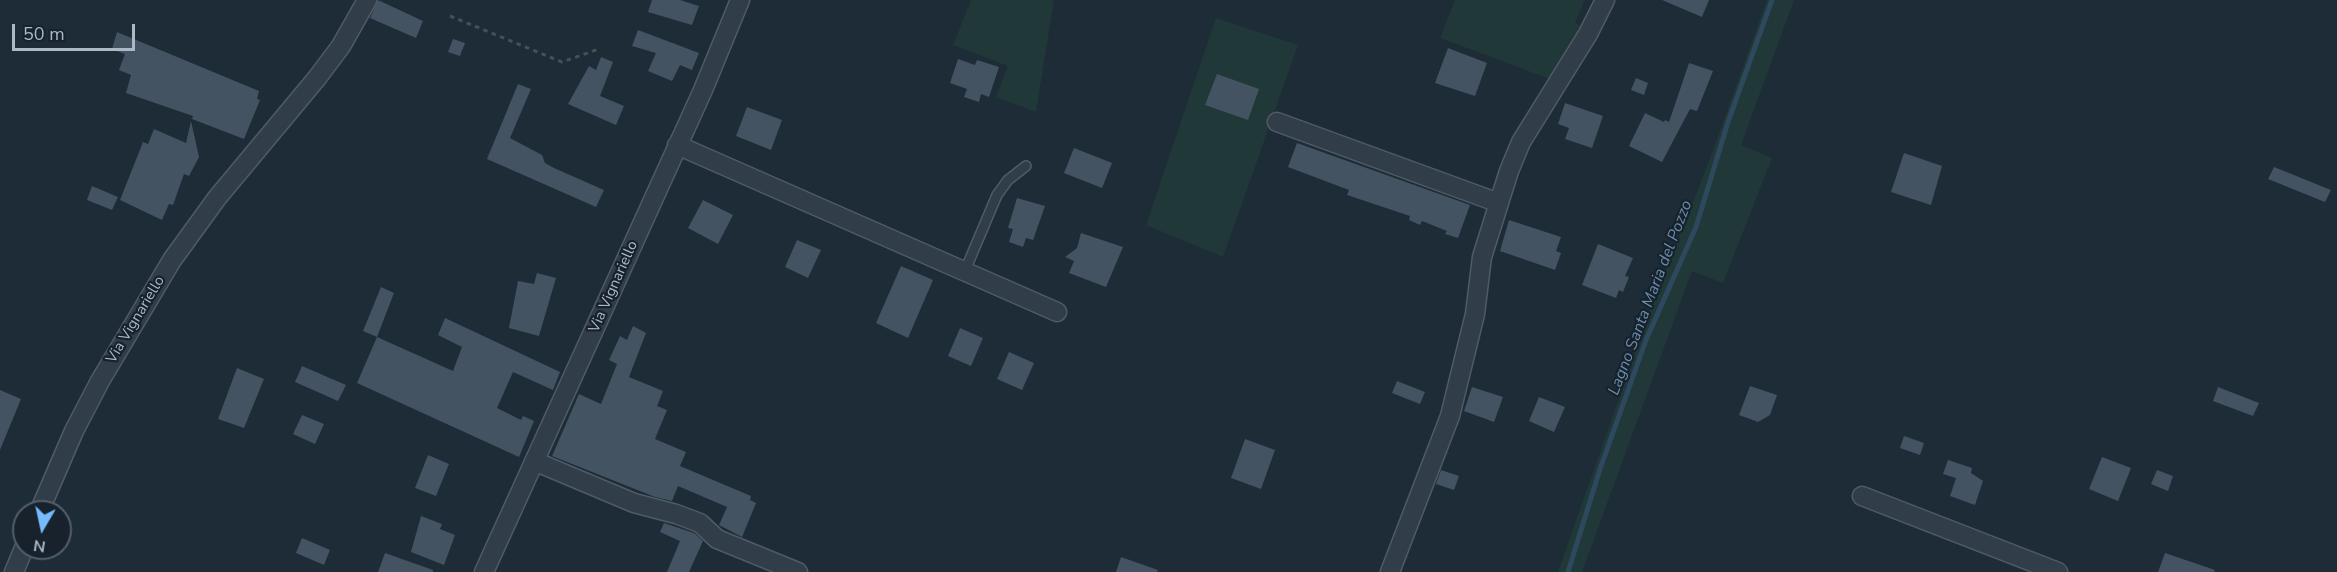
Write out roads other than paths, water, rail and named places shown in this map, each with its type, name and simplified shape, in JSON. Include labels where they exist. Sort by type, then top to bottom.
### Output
[{"type":"street","name":"Via Vignariello","points":[[44,500],[74,431],[100,381],[172,260],[217,198],[317,78],[341,46],[367,0]]},
{"type":"street","name":"Via Vignariello","points":[[484,572],[677,146],[740,0]]},
{"type":"street","points":[[1390,572],[1450,416],[1475,314],[1482,257],[1498,203],[1521,142],[1588,34],[1605,0]]},
{"type":"street","points":[[1276,122],[1498,203]]},
{"type":"street","points":[[677,146],[1057,312]]},
{"type":"street","points":[[534,461],[634,503],[676,514],[700,524],[717,538],[798,572]]},
{"type":"street","points":[[1862,496],[2058,572]]},
{"type":"lane","points":[[964,273],[997,195],[1008,180],[1026,166]]},
{"type":"waterway","name":"Lagno Santa Maria del Pozzo","points":[[1568,572],[1600,469],[1646,340],[1696,227],[1728,122],[1772,0]]}]
